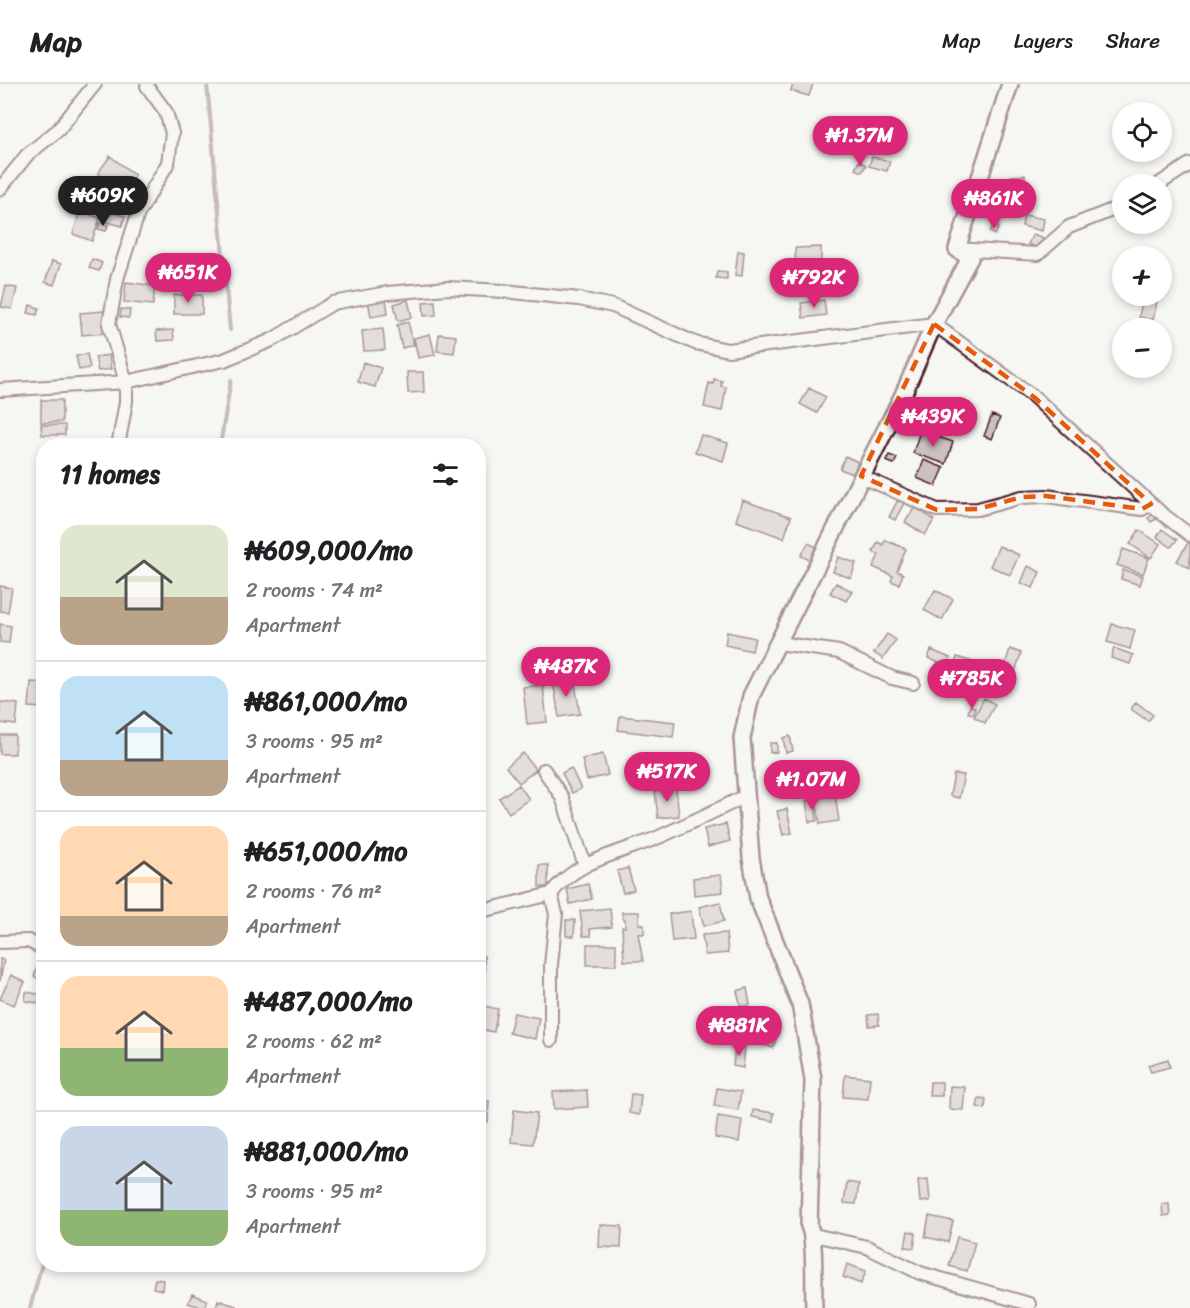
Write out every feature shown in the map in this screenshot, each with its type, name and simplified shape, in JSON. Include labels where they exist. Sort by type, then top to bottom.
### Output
[{"type":"street","points":[[0,189],[27,155],[58,130],[95,84]]},
{"type":"street","points":[[957,249],[1010,84]]},
{"type":"street","points":[[119,438],[126,402],[126,382],[109,324],[117,279],[138,214],[168,163],[172,133],[166,112],[147,86]]},
{"type":"street","points":[[1172,176],[1190,164]]},
{"type":"street","points":[[957,249],[1038,254],[1068,227],[1112,210]]},
{"type":"street","points":[[814,1308],[811,1248],[814,1235],[809,1226],[813,1079],[808,1038],[800,1004],[758,898],[741,738],[744,717],[751,696],[903,395],[934,324],[970,258],[957,249]]},
{"type":"street","points":[[0,390],[126,382],[224,360],[272,340],[333,303],[387,293],[448,288],[579,298],[613,306],[695,343],[728,350],[934,324],[1034,397],[1151,504],[1190,535]]},
{"type":"street","points":[[861,476],[937,510],[978,509],[1022,497],[1046,496],[1142,509],[1151,504]]},
{"type":"street","points":[[778,643],[839,652],[892,678],[913,683]]},
{"type":"street","points":[[544,770],[562,797],[585,866]]},
{"type":"street","points":[[486,910],[551,894],[567,876],[585,866],[656,838],[746,796]]},
{"type":"street","points":[[551,894],[556,914],[551,965],[551,1040]]},
{"type":"street","points":[[0,942],[28,941],[36,945]]},
{"type":"street","points":[[814,1235],[867,1247],[920,1273],[1029,1304]]},
{"type":"highlighted area","points":[[934,324],[1034,397],[1151,504],[1142,509],[1046,496],[1022,497],[978,509],[937,510],[861,476]]},
{"type":"building","points":[[793,84],[813,84],[809,96],[791,91]]},
{"type":"building","points":[[110,156],[135,175],[123,191],[98,173]]},
{"type":"building","points":[[872,157],[890,161],[887,171],[869,166]]},
{"type":"building","points":[[859,161],[866,165],[862,172],[855,169]]},
{"type":"building","points":[[1025,175],[1026,184],[1012,186],[1011,176]]},
{"type":"building","points":[[103,210],[125,216],[122,226],[100,220]]},
{"type":"building","points":[[80,211],[100,218],[92,241],[73,234]]},
{"type":"building","points":[[1024,215],[1044,219],[1042,231],[1022,226]]},
{"type":"building","points":[[100,223],[108,225],[106,231],[98,229]]},
{"type":"building","points":[[994,224],[999,227],[995,235],[990,232]]},
{"type":"building","points":[[1033,234],[1044,238],[1040,249],[1028,244]]},
{"type":"building","points":[[821,247],[821,270],[796,271],[795,248]]},
{"type":"building","points":[[738,251],[744,252],[742,276],[735,275]]},
{"type":"building","points":[[92,259],[102,263],[99,271],[89,268]]},
{"type":"building","points":[[52,261],[61,264],[54,285],[45,282]]},
{"type":"building","points":[[717,271],[727,272],[727,279],[716,278]]},
{"type":"building","points":[[126,282],[155,286],[153,305],[124,302]]},
{"type":"building","points":[[6,286],[17,288],[12,309],[1,307]]},
{"type":"building","points":[[174,295],[202,295],[202,314],[174,314]]},
{"type":"building","points":[[386,298],[388,314],[371,317],[368,300]]},
{"type":"building","points":[[408,300],[412,317],[398,321],[394,304]]},
{"type":"building","points":[[824,300],[826,315],[803,318],[801,303]]},
{"type":"building","points":[[435,301],[436,315],[424,316],[423,302]]},
{"type":"building","points":[[30,305],[39,308],[37,315],[28,313]]},
{"type":"building","points":[[1141,306],[1156,306],[1153,318],[1139,317]]},
{"type":"building","points":[[121,309],[130,310],[129,318],[120,317]]},
{"type":"building","points":[[104,311],[106,333],[82,335],[80,313]]},
{"type":"building","points":[[408,322],[414,345],[402,348],[397,325]]},
{"type":"building","points":[[383,329],[385,350],[364,351],[362,331]]},
{"type":"building","points":[[173,330],[174,340],[157,341],[156,331]]},
{"type":"building","points":[[430,334],[435,355],[418,358],[414,338]]},
{"type":"building","points":[[439,334],[456,336],[454,353],[437,351]]},
{"type":"building","points":[[87,354],[90,368],[79,370],[76,356]]},
{"type":"building","points":[[109,355],[111,369],[98,371],[95,357]]},
{"type":"building","points":[[363,362],[381,368],[375,387],[358,382]]},
{"type":"building","points":[[407,372],[423,372],[424,392],[408,393]]},
{"type":"building","points":[[714,379],[722,381],[721,386],[726,387],[722,411],[704,407],[709,383],[713,384]]},
{"type":"building","points":[[809,388],[826,397],[817,413],[800,404]]},
{"type":"building","points":[[41,400],[62,400],[62,422],[41,423]]},
{"type":"building","points":[[992,415],[1000,418],[992,439],[984,436]]},
{"type":"building","points":[[41,425],[65,425],[65,435],[42,435]]},
{"type":"building","points":[[920,431],[953,442],[946,464],[913,453]]},
{"type":"building","points":[[701,435],[728,443],[723,461],[695,452]]},
{"type":"building","points":[[889,455],[897,458],[894,464],[886,461]]},
{"type":"building","points":[[845,456],[858,462],[853,474],[840,469]]},
{"type":"building","points":[[924,460],[944,468],[936,486],[917,478]]},
{"type":"building","points":[[742,500],[791,517],[784,538],[736,521]]},
{"type":"building","points":[[898,500],[904,503],[895,520],[889,517]]},
{"type":"building","points":[[915,507],[934,520],[925,535],[905,522]]},
{"type":"building","points":[[1154,513],[1158,518],[1151,522],[1148,518]]},
{"type":"building","points":[[1162,529],[1177,540],[1171,547],[1157,537]]},
{"type":"building","points":[[1139,530],[1160,544],[1151,558],[1130,544]]},
{"type":"building","points":[[885,540],[906,549],[897,571],[903,574],[899,584],[891,581],[893,576],[873,567],[879,555],[873,552],[878,542],[883,545]]},
{"type":"building","points":[[1190,542],[1190,568],[1177,561]]},
{"type":"building","points":[[808,543],[819,548],[812,561],[801,556]]},
{"type":"building","points":[[999,546],[1019,555],[1010,575],[990,566]]},
{"type":"building","points":[[1123,549],[1149,558],[1143,574],[1117,565]]},
{"type":"building","points":[[838,557],[856,563],[851,578],[833,572]]},
{"type":"building","points":[[1028,566],[1040,572],[1033,588],[1021,583]]},
{"type":"building","points":[[1123,570],[1143,576],[1140,585],[1121,579]]},
{"type":"building","points":[[836,583],[852,591],[846,601],[830,593]]},
{"type":"building","points":[[0,586],[12,588],[8,612],[0,611]]},
{"type":"building","points":[[935,590],[953,599],[942,620],[924,610]]},
{"type":"building","points":[[0,624],[11,626],[9,643],[0,642]]},
{"type":"building","points":[[1112,624],[1135,630],[1130,649],[1107,642]]},
{"type":"building","points":[[727,632],[755,638],[752,651],[725,645]]},
{"type":"building","points":[[887,634],[896,640],[883,659],[874,653]]},
{"type":"building","points":[[1114,648],[1133,655],[1130,664],[1111,658]]},
{"type":"building","points":[[1010,649],[1021,653],[1015,672],[1004,668]]},
{"type":"building","points":[[931,650],[950,658],[946,666],[928,658]]},
{"type":"building","points":[[957,657],[973,662],[969,673],[954,668]]},
{"type":"building","points":[[574,678],[580,714],[559,717],[553,681]]},
{"type":"building","points":[[31,682],[36,682],[36,707],[29,707]]},
{"type":"building","points":[[543,685],[547,722],[527,724],[523,687]]},
{"type":"building","points":[[984,698],[995,704],[985,723],[974,717]]},
{"type":"building","points":[[0,702],[18,704],[16,725],[0,723]]},
{"type":"building","points":[[1136,702],[1153,715],[1148,721],[1131,709]]},
{"type":"building","points":[[970,706],[975,707],[974,714],[968,713]]},
{"type":"building","points":[[620,716],[675,722],[673,737],[618,730]]},
{"type":"building","points":[[0,735],[15,735],[15,754],[0,754]]},
{"type":"building","points":[[790,736],[793,751],[786,753],[783,738]]},
{"type":"building","points":[[770,743],[777,743],[777,752],[770,753]]},
{"type":"building","points":[[523,753],[536,770],[519,783],[506,767]]},
{"type":"building","points":[[603,754],[608,775],[587,780],[582,759]]},
{"type":"building","points":[[571,768],[581,789],[572,793],[562,773]]},
{"type":"building","points":[[954,774],[964,775],[959,798],[950,796]]},
{"type":"building","points":[[519,785],[529,799],[509,813],[499,798]]},
{"type":"building","points":[[676,788],[679,816],[658,818],[655,791]]},
{"type":"building","points":[[835,795],[839,821],[820,824],[816,799]]},
{"type":"building","points":[[815,800],[817,821],[809,822],[806,801]]},
{"type":"building","points":[[787,809],[792,833],[783,835],[777,811]]},
{"type":"building","points":[[726,824],[730,841],[708,847],[704,829]]},
{"type":"building","points":[[539,865],[548,865],[548,887],[539,887]]},
{"type":"building","points":[[628,868],[634,890],[623,893],[617,871]]},
{"type":"building","points":[[721,875],[723,892],[694,895],[693,878]]},
{"type":"building","points":[[588,884],[592,899],[570,904],[567,889]]},
{"type":"building","points":[[720,902],[724,921],[704,926],[699,907]]},
{"type":"building","points":[[610,908],[612,927],[590,929],[591,936],[583,936],[580,911]]},
{"type":"building","points":[[691,911],[694,939],[672,941],[669,914]]},
{"type":"building","points":[[622,912],[639,912],[639,924],[644,924],[644,934],[638,934],[643,961],[624,961],[622,927],[625,927],[625,919],[623,919]]},
{"type":"building","points":[[566,920],[575,920],[574,936],[566,936]]},
{"type":"building","points":[[726,933],[728,953],[705,955],[702,935]]},
{"type":"building","points":[[587,944],[616,944],[616,965],[587,965]]},
{"type":"building","points":[[0,959],[4,960],[0,981]]},
{"type":"building","points":[[11,975],[25,982],[14,1005],[0,999]]},
{"type":"building","points":[[747,988],[750,1005],[741,1007],[737,991]]},
{"type":"building","points":[[26,992],[36,994],[36,1003],[25,1001]]},
{"type":"building","points":[[486,1006],[498,1009],[494,1032],[486,1030]]},
{"type":"building","points":[[514,1013],[539,1018],[535,1039],[509,1033]]},
{"type":"building","points":[[878,1014],[879,1025],[869,1026],[868,1015]]},
{"type":"building","points":[[743,1020],[779,1032],[773,1048],[738,1036]]},
{"type":"building","points":[[735,1046],[745,1047],[743,1068],[733,1066]]},
{"type":"building","points":[[1168,1059],[1170,1067],[1151,1072],[1148,1065]]},
{"type":"building","points":[[845,1075],[870,1078],[868,1099],[843,1097]]},
{"type":"building","points":[[930,1082],[942,1082],[942,1096],[929,1096]]},
{"type":"building","points":[[950,1086],[965,1087],[963,1110],[949,1109]]},
{"type":"building","points":[[717,1088],[741,1092],[738,1110],[714,1106]]},
{"type":"building","points":[[587,1090],[588,1107],[554,1109],[553,1092]]},
{"type":"building","points":[[631,1094],[641,1095],[639,1115],[629,1113]]},
{"type":"building","points":[[979,1098],[986,1099],[985,1109],[977,1107]]},
{"type":"building","points":[[486,1101],[489,1101],[488,1122],[486,1122]]},
{"type":"building","points":[[514,1110],[537,1113],[533,1144],[511,1142]]},
{"type":"building","points":[[753,1110],[774,1113],[773,1121],[752,1117]]},
{"type":"building","points":[[718,1116],[742,1120],[739,1142],[715,1138]]},
{"type":"building","points":[[928,1179],[930,1201],[920,1202],[918,1180]]},
{"type":"building","points":[[847,1182],[859,1184],[856,1204],[844,1203]]},
{"type":"building","points":[[1162,1204],[1169,1204],[1170,1215],[1163,1216]]},
{"type":"building","points":[[929,1216],[953,1221],[948,1242],[925,1237]]},
{"type":"building","points":[[600,1225],[622,1226],[621,1248],[599,1247]]},
{"type":"building","points":[[908,1231],[916,1233],[914,1248],[905,1247]]},
{"type":"building","points":[[957,1237],[975,1242],[967,1271],[949,1266]]},
{"type":"building","points":[[847,1264],[866,1271],[861,1284],[843,1277]]},
{"type":"building","points":[[155,1279],[163,1280],[162,1290],[153,1288]]},
{"type":"building","points":[[192,1294],[207,1300],[204,1308],[188,1303]]},
{"type":"building","points":[[218,1300],[236,1306],[235,1308],[216,1308]]},
{"type":"waterway","points":[[207,84],[230,330]]},
{"type":"waterway","points":[[221,438],[231,380]]},
{"type":"waterway","points":[[30,1308],[40,1272]]}]
